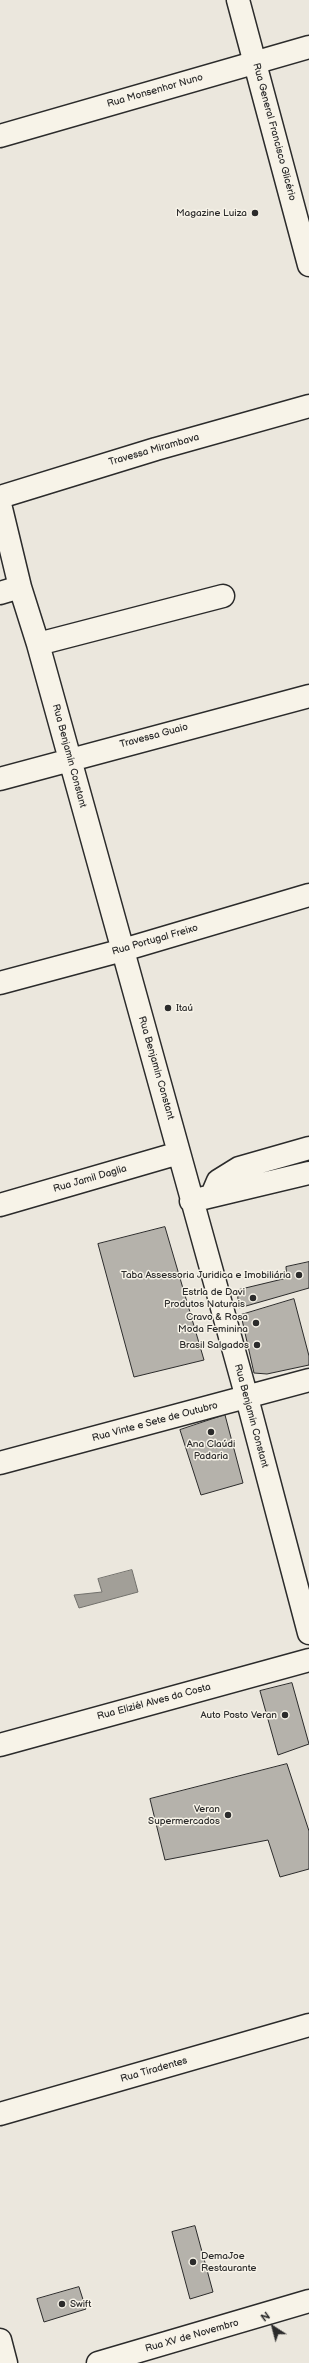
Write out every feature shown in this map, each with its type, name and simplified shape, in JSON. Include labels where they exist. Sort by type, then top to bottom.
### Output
[{"type":"street","name":"Rua General Francisco Glicério","points":[[238,0],[256,62],[309,265]]},
{"type":"street","name":"Rua Monsenhor Nuno","points":[[0,136],[309,47]]},
{"type":"street","name":"Travessa Mirambava","points":[[0,497],[156,449],[309,406]]},
{"type":"street","name":"Rua Benjamin Constant","points":[[0,504],[10,590],[38,644],[191,1201],[247,1398],[309,1633]]},
{"type":"street","points":[[38,644],[223,596]]},
{"type":"street","name":"Travessa Guaio","points":[[0,778],[309,696]]},
{"type":"street","name":"Rua Portugal Freixo","points":[[0,983],[123,950],[309,895]]},
{"type":"street","points":[[212,1195],[218,1181],[239,1168],[309,1148]]},
{"type":"street","name":"Rua Jamil Daglia","points":[[0,1205],[179,1153]]},
{"type":"street","points":[[191,1201],[309,1173]]},
{"type":"street","name":"Rua Vinte e Sete de Outubro","points":[[0,1463],[247,1398],[309,1380]]},
{"type":"street","name":"Rua Eliziél Alves da Costa","points":[[0,1745],[309,1660]]},
{"type":"street","name":"Rua Tiradentes","points":[[0,2114],[309,2025]]},
{"type":"street","name":"Rua XV de Novembro","points":[[98,2363],[309,2301]]},
{"type":"street","points":[[0,2340],[6,2363]]},
{"type":"shaded area","points":[[132,1570],[138,1592],[79,1608],[74,1595],[102,1592],[98,1579]]},
{"type":"building","points":[[165,1227],[204,1360],[134,1377],[98,1244]]},
{"type":"building","points":[[309,1262],[309,1288],[239,1308],[237,1290],[287,1278],[286,1267]]},
{"type":"building","points":[[294,1299],[309,1356],[309,1365],[267,1374],[254,1373],[241,1315]]},
{"type":"building","points":[[225,1415],[243,1483],[201,1495],[180,1430]]},
{"type":"building","name":"Auto Posto Veran","points":[[292,1683],[309,1744],[278,1755],[260,1691]]},
{"type":"building","name":"Veran Supermercados","points":[[287,1764],[309,1831],[309,1869],[280,1877],[268,1840],[165,1860],[150,1799]]},
{"type":"building","name":"DemaJoe Restaurante","points":[[195,2226],[213,2292],[190,2299],[172,2232]]},
{"type":"building","name":"Swift","points":[[79,2287],[86,2309],[44,2322],[37,2299]]},
{"type":"place","name":"Magazine Luiza","points":[[255,213]]},
{"type":"place","name":"Itaú","points":[[168,1008]]},
{"type":"place","name":"Taba Assessoria Juridica e Imobiliária","points":[[299,1275]]},
{"type":"place","name":"Estrla de Davi Produtos Naturais","points":[[253,1298]]},
{"type":"place","name":"Cravo & Rosa Moda Feminina","points":[[256,1323]]},
{"type":"place","name":"Brasil Salgados","points":[[257,1345]]},
{"type":"place","name":"Ana Claúdi Padaria","points":[[211,1432]]},
{"type":"place","name":"Auto Posto Veran","points":[[285,1715]]},
{"type":"place","name":"Veran Supermercados","points":[[228,1815]]},
{"type":"place","name":"DemaJoe Restaurante","points":[[193,2262]]},
{"type":"place","name":"Swift","points":[[62,2304]]}]
